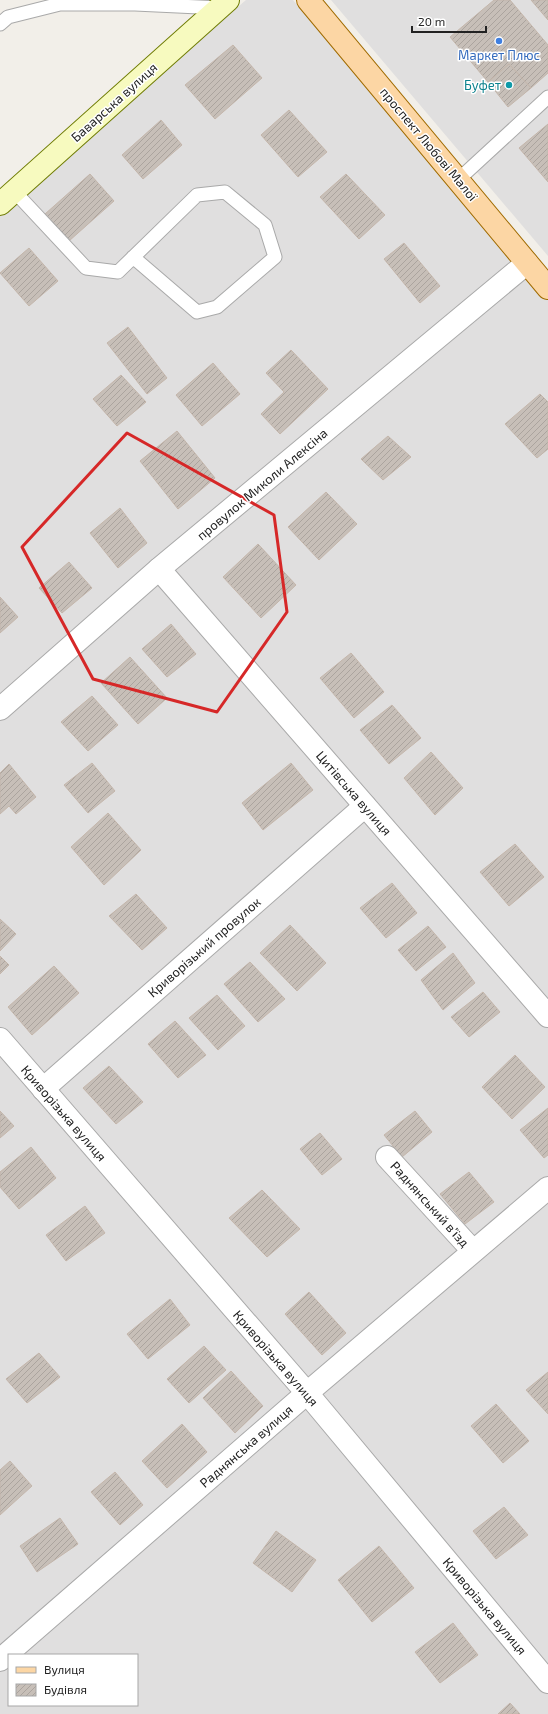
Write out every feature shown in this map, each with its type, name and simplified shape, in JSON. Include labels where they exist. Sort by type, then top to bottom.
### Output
[{"type":"main road","name":"проспект Любові Малої","points":[[308,0],[548,288]]},
{"type":"street","name":"Баварська вулиця","points":[[7,198],[224,4]]},
{"type":"street","name":"провулок Миколи Алексіна","points":[[0,709],[160,569],[526,263]]},
{"type":"street","name":"Цитівська вулиця","points":[[160,569],[548,1016]]},
{"type":"street","name":"Криворізький провулок","points":[[43,1089],[365,806]]},
{"type":"street","name":"Криворізька вулиця","points":[[0,1038],[307,1393],[548,1682]]},
{"type":"street","name":"Раднянський в’їзд","points":[[387,1157],[473,1251]]},
{"type":"street","name":"Раднянська вулиця","points":[[0,1660],[307,1393],[548,1188]]},
{"type":"lane","points":[[0,24],[8,17],[60,4],[224,4]]},
{"type":"lane","points":[[459,180],[548,97]]},
{"type":"lane","points":[[7,198],[86,268],[118,272],[133,257],[197,195],[225,192],[265,225],[275,256],[217,307],[197,312],[133,257]]},
{"type":"highlighted area","points":[[127,433],[274,515],[287,612],[217,712],[93,679],[22,547]]},
{"type":"shaded area","points":[[246,0],[293,0],[548,300],[548,1714],[0,1714],[0,210]]},
{"type":"shaded area","points":[[331,0],[548,0],[548,256]]},
{"type":"building","name":"Маркет Плюс","points":[[494,0],[510,0],[548,45],[548,73],[531,88],[509,64],[488,82],[450,37]]},
{"type":"building","points":[[531,0],[548,0],[548,20]]},
{"type":"building","points":[[233,45],[262,78],[215,119],[185,85]]},
{"type":"building","name":"Буфет","points":[[509,64],[531,88],[508,107],[488,82]]},
{"type":"building","points":[[289,110],[327,152],[298,177],[261,135]]},
{"type":"building","points":[[161,120],[182,145],[143,179],[122,155]]},
{"type":"building","points":[[548,124],[548,182],[519,148]]},
{"type":"building","points":[[90,174],[114,201],[69,241],[45,214]]},
{"type":"building","points":[[346,174],[385,215],[359,239],[320,197]]},
{"type":"building","points":[[404,243],[440,286],[420,303],[384,259]]},
{"type":"building","points":[[29,248],[58,281],[29,306],[0,273]]},
{"type":"building","points":[[128,327],[167,378],[147,394],[107,343]]},
{"type":"building","points":[[291,350],[328,389],[280,434],[261,414],[284,392],[266,373]]},
{"type":"building","points":[[213,363],[240,394],[202,426],[176,395]]},
{"type":"building","points":[[121,375],[146,402],[117,426],[93,399]]},
{"type":"building","points":[[540,394],[548,402],[548,449],[537,458],[505,424]]},
{"type":"building","points":[[177,431],[215,478],[178,509],[140,461]]},
{"type":"building","points":[[388,436],[411,457],[383,480],[361,459]]},
{"type":"building","points":[[326,492],[357,524],[319,560],[288,527]]},
{"type":"building","points":[[120,508],[147,543],[118,568],[90,533]]},
{"type":"building","points":[[258,544],[296,585],[261,618],[223,577]]},
{"type":"building","points":[[69,562],[92,588],[62,613],[39,588]]},
{"type":"building","points":[[0,597],[18,617],[0,633]]},
{"type":"building","points":[[171,624],[196,654],[167,677],[142,649]]},
{"type":"building","points":[[351,653],[384,692],[354,718],[320,678]]},
{"type":"building","points":[[130,657],[167,698],[138,724],[101,683]]},
{"type":"building","points":[[92,696],[118,725],[88,751],[61,722]]},
{"type":"building","points":[[392,705],[421,738],[389,764],[360,730]]},
{"type":"building","points":[[431,752],[463,788],[435,815],[404,778]]},
{"type":"building","points":[[92,763],[115,791],[88,813],[64,785]]},
{"type":"building","points":[[291,763],[313,790],[263,830],[242,803]]},
{"type":"building","points":[[9,764],[36,797],[16,814],[9,806],[0,814],[0,773]]},
{"type":"building","points":[[108,813],[141,850],[104,885],[71,847]]},
{"type":"building","points":[[515,844],[544,877],[509,906],[480,872]]},
{"type":"building","points":[[392,883],[417,913],[386,938],[360,908]]},
{"type":"building","points":[[136,894],[167,928],[142,950],[109,916]]},
{"type":"building","points":[[0,919],[16,934],[0,951]]},
{"type":"building","points":[[290,925],[326,963],[297,991],[260,953]]},
{"type":"building","points":[[428,926],[446,947],[416,971],[398,950]]},
{"type":"building","points":[[453,953],[475,983],[443,1010],[421,980]]},
{"type":"building","points":[[0,956],[9,965],[0,974]]},
{"type":"building","points":[[250,962],[285,999],[258,1022],[224,984]]},
{"type":"building","points":[[54,966],[79,993],[32,1035],[8,1007]]},
{"type":"building","points":[[483,992],[500,1012],[469,1037],[451,1017]]},
{"type":"building","points":[[217,995],[245,1026],[218,1050],[189,1018]]},
{"type":"building","points":[[175,1021],[206,1055],[178,1078],[148,1044]]},
{"type":"building","points":[[515,1055],[545,1087],[512,1119],[482,1087]]},
{"type":"building","points":[[109,1066],[143,1102],[116,1124],[83,1088]]},
{"type":"building","points":[[548,1108],[548,1155],[544,1158],[520,1130]]},
{"type":"building","points":[[0,1111],[14,1126],[0,1138]]},
{"type":"building","points":[[415,1111],[432,1132],[402,1157],[384,1135]]},
{"type":"building","points":[[320,1133],[342,1159],[322,1175],[300,1149]]},
{"type":"building","points":[[31,1147],[56,1178],[19,1209],[0,1187],[0,1172]]},
{"type":"building","points":[[469,1172],[494,1202],[465,1224],[440,1194]]},
{"type":"building","points":[[262,1190],[300,1229],[267,1257],[229,1218]]},
{"type":"building","points":[[85,1206],[105,1233],[66,1261],[46,1235]]},
{"type":"building","points":[[309,1292],[346,1333],[322,1355],[285,1314]]},
{"type":"building","points":[[170,1299],[190,1325],[148,1359],[127,1334]]},
{"type":"building","points":[[204,1346],[226,1370],[189,1403],[167,1379]]},
{"type":"building","points":[[39,1353],[60,1377],[27,1403],[6,1379]]},
{"type":"building","points":[[231,1371],[263,1406],[235,1433],[203,1398]]},
{"type":"building","points":[[548,1372],[548,1414],[526,1390]]},
{"type":"building","points":[[496,1404],[529,1441],[503,1463],[471,1426]]},
{"type":"building","points":[[182,1424],[207,1452],[167,1488],[142,1461]]},
{"type":"building","points":[[10,1461],[32,1486],[0,1515],[0,1470]]},
{"type":"building","points":[[115,1472],[143,1505],[120,1525],[91,1492]]},
{"type":"building","points":[[504,1507],[528,1535],[496,1559],[473,1531]]},
{"type":"building","points":[[60,1518],[78,1544],[37,1572],[20,1546]]},
{"type":"building","points":[[276,1531],[316,1560],[292,1592],[253,1563]]},
{"type":"building","points":[[379,1546],[414,1588],[372,1622],[338,1580]]},
{"type":"building","points":[[453,1623],[478,1655],[440,1683],[415,1652]]},
{"type":"building","points":[[510,1703],[520,1714],[498,1714]]},
{"type":"place","name":"Маркет Плюс","points":[[499,41]]},
{"type":"place","name":"Буфет","points":[[509,85]]}]
